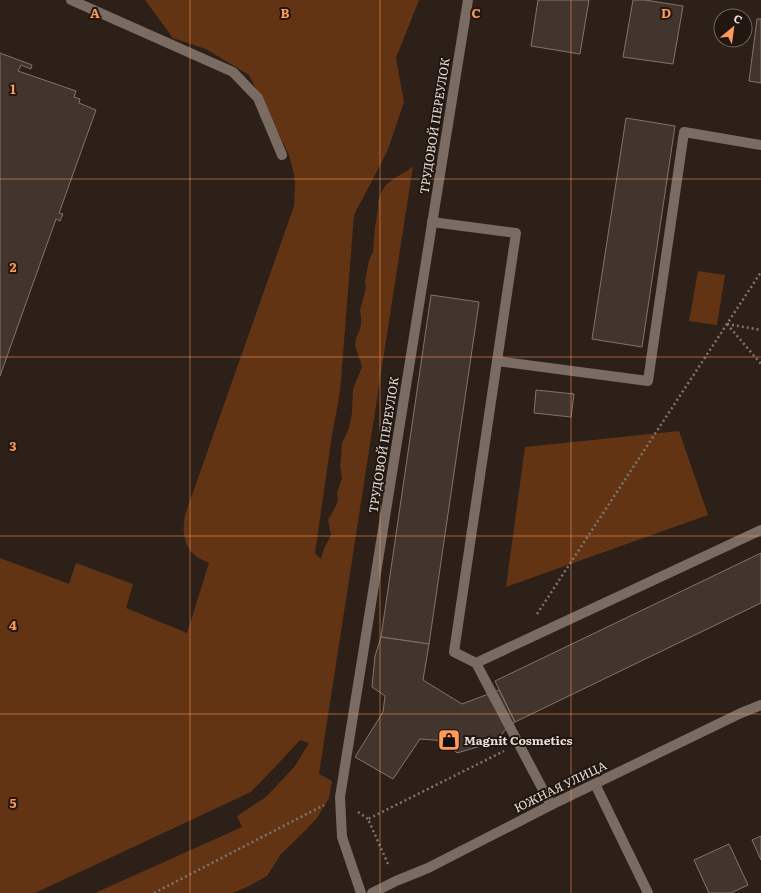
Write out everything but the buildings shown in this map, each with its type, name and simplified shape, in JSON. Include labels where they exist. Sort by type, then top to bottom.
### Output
[{"type":"street","points":[[71,0],[233,72],[258,98],[282,155]]},
{"type":"street","name":"ТРУДОВОЙ ПЕРЕУЛОК","points":[[361,893],[342,837],[340,797],[468,0]]},
{"type":"street","points":[[497,361],[648,381],[684,132],[761,145]]},
{"type":"street","points":[[432,222],[516,232],[454,652],[476,663],[551,805]]},
{"type":"street","points":[[476,663],[761,530]]},
{"type":"street","name":"ЮЖНАЯ УЛИЦА","points":[[372,893],[428,868],[551,805],[761,705]]},
{"type":"street","points":[[595,784],[648,893]]},
{"type":"path","points":[[535,617],[761,272]]},
{"type":"path","points":[[727,324],[761,330]]},
{"type":"path","points":[[727,324],[761,364]]},
{"type":"path","points":[[388,864],[368,819],[519,744]]},
{"type":"path","points":[[154,893],[340,797]]},
{"type":"shaded area","points":[[145,0],[419,0],[396,58],[404,102],[387,152],[354,215],[340,392],[332,435],[315,553],[321,559],[323,551],[331,535],[328,520],[338,500],[337,493],[342,478],[340,465],[342,443],[349,428],[352,413],[353,389],[362,367],[355,346],[356,338],[361,325],[360,310],[366,288],[365,281],[369,260],[373,252],[378,201],[385,186],[413,166],[319,774],[332,781],[329,798],[317,818],[281,854],[267,876],[233,893],[95,893],[242,827],[237,816],[266,797],[295,766],[309,743],[300,740],[251,792],[35,893],[0,893],[0,558],[69,584],[76,563],[133,584],[126,608],[187,633],[209,563],[192,553],[186,543],[184,532],[185,515],[294,206],[295,183],[289,155],[249,75],[206,49],[173,38]]},
{"type":"shaded area","points":[[698,271],[725,275],[717,325],[689,321]]},
{"type":"shaded area","points":[[679,431],[708,515],[506,587],[525,447]]},
{"type":"place","name":"Magnit Cosmetics","points":[[449,740]]}]
